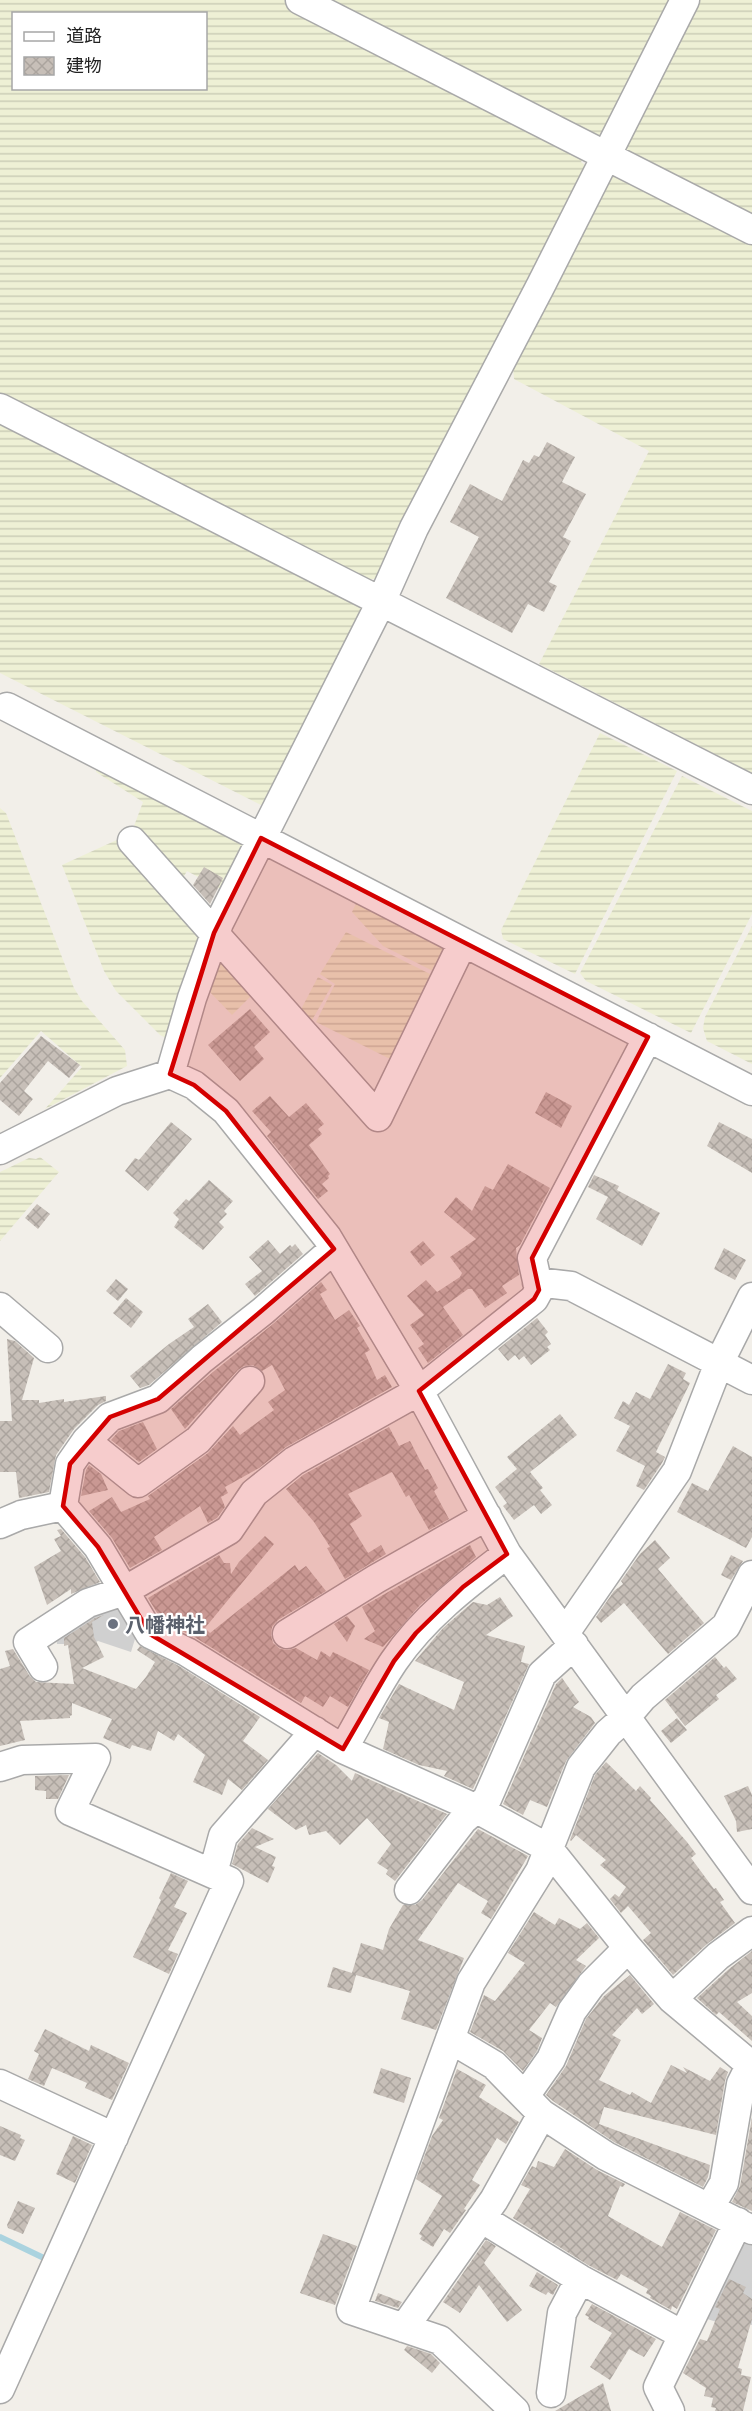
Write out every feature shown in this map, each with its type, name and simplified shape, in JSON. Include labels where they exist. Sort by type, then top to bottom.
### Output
[{"type":"street","points":[[300,0],[752,230]]},
{"type":"street","points":[[170,1074],[214,933],[381,602],[414,528],[541,285],[685,0]]},
{"type":"street","points":[[0,408],[752,790]]},
{"type":"street","points":[[7,707],[752,1091]]},
{"type":"street","points":[[132,841],[378,1117],[463,942]]},
{"type":"street","points":[[43,1667],[28,1642],[88,1603],[124,1591],[229,1530],[254,1492],[294,1461],[419,1391],[534,1299],[538,1290],[532,1258],[648,1037]]},
{"type":"street","points":[[0,1150],[117,1091],[170,1074],[194,1085],[226,1111],[327,1237],[419,1391],[507,1554],[626,1717],[748,1878]]},
{"type":"street","points":[[334,1249],[202,1359],[158,1399],[110,1418],[86,1441],[70,1464],[63,1506],[98,1547],[150,1634],[187,1652],[343,1749],[477,1809],[548,1848],[672,1999],[751,2064],[741,2084],[724,2183],[710,2207]]},
{"type":"street","points":[[537,1282],[571,1286],[752,1380]]},
{"type":"street","points":[[409,1890],[463,1820],[487,1799],[542,1674],[569,1639],[676,1471],[719,1363],[752,1297]]},
{"type":"street","points":[[0,1307],[48,1348]]},
{"type":"street","points":[[86,1441],[138,1483],[198,1440],[250,1381]]},
{"type":"street","points":[[0,1524],[21,1515],[63,1506]]},
{"type":"street","points":[[287,1634],[376,1579],[487,1516]]},
{"type":"street","points":[[343,1749],[394,1661],[416,1633],[463,1587],[507,1554]]},
{"type":"street","points":[[515,2411],[440,2340],[351,2310],[471,1982],[540,1871],[581,1767],[608,1733],[643,1697],[726,1626],[752,1575]]},
{"type":"street","points":[[213,1873],[222,1836],[315,1731]]},
{"type":"street","points":[[0,1767],[22,1760],[96,1758],[70,1811],[229,1881],[0,2387]]},
{"type":"street","points":[[672,1999],[718,1956],[752,1931]]},
{"type":"street","points":[[404,2328],[494,2200],[572,2011],[591,1985],[628,1948]]},
{"type":"street","points":[[450,2039],[494,2065],[534,2105],[606,2156],[745,2226],[683,2335],[658,2387],[670,2411]]},
{"type":"street","points":[[0,2084],[114,2137]]},
{"type":"street","points":[[481,2218],[580,2279],[683,2335]]},
{"type":"street","points":[[551,2393],[562,2313],[580,2279]]},
{"type":"highlighted area","points":[[261,838],[648,1037],[532,1258],[539,1290],[534,1299],[419,1391],[507,1554],[463,1587],[416,1633],[394,1661],[343,1749],[150,1634],[98,1547],[63,1506],[70,1464],[110,1417],[158,1399],[334,1249],[226,1111],[194,1085],[170,1074],[214,933]]},
{"type":"shaded area","points":[[121,1600],[139,1626],[131,1652],[98,1641],[71,1655],[69,1644],[57,1644],[55,1628]]},
{"type":"shaded area","points":[[733,2238],[752,2245],[752,2325],[744,2324],[738,2329],[698,2316]]},
{"type":"green space","points":[[0,0],[284,0],[585,155],[581,162],[587,167],[384,577],[367,580],[0,395]]},
{"type":"green space","points":[[326,0],[674,0],[603,141]]},
{"type":"green space","points":[[699,0],[752,0],[752,217],[629,155],[625,143]]},
{"type":"green space","points":[[613,171],[752,241],[752,773],[539,664],[649,451],[514,379],[513,367]]},
{"type":"green space","points":[[0,418],[359,602],[363,615],[265,807],[0,673]]},
{"type":"green space","points":[[600,733],[677,771],[575,974],[503,939],[501,930]]},
{"type":"green space","points":[[98,757],[249,837],[224,891],[187,871],[179,885],[134,826],[143,802],[96,772]]},
{"type":"green space","points":[[682,776],[752,811],[752,914],[691,1033],[586,981],[580,973]]},
{"type":"green space","points":[[0,808],[6,813],[74,988],[82,1001],[125,1050],[127,1066],[45,1109],[82,1067],[41,1031],[0,1078]]},
{"type":"green space","points":[[121,838],[205,926],[184,977],[166,1038],[160,1035],[116,991],[104,971],[62,865]]},
{"type":"green space","points":[[359,897],[454,944],[439,974],[383,946],[352,912]]},
{"type":"green space","points":[[752,926],[752,1064],[707,1041],[703,1028],[705,1017]]},
{"type":"green space","points":[[346,932],[438,978],[396,1062],[316,1022],[335,984],[320,974]]},
{"type":"green space","points":[[220,950],[257,990],[232,1015],[206,988]]},
{"type":"green space","points":[[318,977],[332,985],[311,1022],[298,1015]]},
{"type":"green space","points":[[40,1157],[59,1172],[0,1241],[0,1172],[29,1158]]},
{"type":"building","points":[[547,442],[575,457],[562,482],[586,494],[563,537],[571,541],[549,582],[557,586],[544,612],[528,604],[512,633],[446,598],[479,537],[450,522],[470,484],[502,501],[523,460],[529,463],[534,455],[539,457]]},
{"type":"building","points":[[204,867],[223,878],[210,904],[193,885]]},
{"type":"building","points":[[250,1009],[270,1032],[254,1047],[264,1059],[240,1081],[208,1045]]},
{"type":"building","points":[[41,1036],[80,1065],[69,1078],[48,1061],[24,1091],[33,1099],[19,1116],[0,1100],[0,1083]]},
{"type":"building","points":[[546,1092],[572,1106],[561,1128],[535,1113]]},
{"type":"building","points":[[270,1096],[289,1117],[306,1103],[324,1124],[318,1129],[322,1134],[309,1145],[330,1174],[322,1184],[328,1191],[318,1199],[267,1136],[271,1132],[252,1111]]},
{"type":"building","points":[[171,1122],[192,1139],[148,1191],[125,1171],[135,1158],[139,1160]]},
{"type":"building","points":[[719,1122],[752,1139],[752,1173],[707,1146]]},
{"type":"building","points":[[508,1164],[550,1188],[520,1245],[516,1248],[519,1275],[502,1286],[507,1293],[485,1308],[472,1289],[468,1289],[443,1307],[463,1335],[428,1363],[418,1348],[424,1344],[410,1325],[424,1315],[407,1296],[426,1280],[437,1292],[460,1277],[462,1273],[450,1257],[476,1239],[444,1212],[456,1197],[472,1211],[485,1186],[493,1190]]},
{"type":"building","points":[[594,1175],[619,1186],[617,1190],[660,1213],[642,1246],[596,1219],[608,1197],[588,1187]]},
{"type":"building","points":[[209,1180],[233,1201],[224,1211],[227,1214],[219,1222],[224,1227],[203,1250],[174,1227],[179,1219],[173,1213],[186,1199],[189,1201]]},
{"type":"building","points":[[37,1204],[50,1214],[38,1229],[25,1218]]},
{"type":"building","points":[[268,1240],[280,1254],[290,1245],[292,1247],[295,1244],[303,1254],[255,1296],[245,1284],[262,1271],[249,1257]]},
{"type":"building","points":[[423,1241],[435,1255],[421,1266],[410,1252]]},
{"type":"building","points":[[724,1248],[746,1260],[735,1280],[714,1269]]},
{"type":"building","points":[[116,1279],[128,1289],[118,1301],[106,1291]]},
{"type":"building","points":[[321,1282],[327,1290],[320,1294],[335,1320],[349,1310],[360,1326],[357,1328],[370,1350],[365,1353],[377,1380],[385,1375],[392,1387],[286,1447],[259,1468],[225,1487],[228,1493],[221,1497],[225,1507],[217,1518],[208,1523],[200,1506],[154,1537],[162,1550],[130,1568],[112,1538],[89,1511],[112,1497],[121,1512],[150,1499],[148,1496],[208,1453],[233,1426],[240,1435],[274,1410],[268,1402],[285,1390],[272,1365],[262,1371],[253,1365],[244,1366],[238,1370],[185,1429],[171,1409]]},
{"type":"building","points":[[126,1298],[143,1312],[131,1328],[113,1313]]},
{"type":"building","points":[[208,1304],[222,1322],[149,1385],[140,1388],[130,1376],[194,1327],[188,1319]]},
{"type":"building","points":[[537,1318],[548,1332],[545,1335],[551,1344],[547,1347],[550,1350],[531,1365],[524,1356],[519,1360],[515,1355],[508,1361],[498,1349]]},
{"type":"building","points":[[7,1339],[15,1341],[34,1358],[22,1400],[39,1400],[39,1403],[64,1399],[64,1402],[106,1396],[106,1401],[98,1405],[74,1429],[56,1455],[49,1492],[19,1498],[16,1472],[0,1472],[0,1421],[12,1421]]},
{"type":"building","points":[[668,1364],[686,1373],[683,1379],[690,1383],[656,1452],[665,1457],[644,1490],[636,1486],[645,1466],[616,1451],[630,1426],[614,1418],[623,1401],[629,1405],[636,1392],[650,1399]]},
{"type":"building","points":[[560,1414],[577,1435],[530,1472],[543,1488],[540,1490],[552,1505],[541,1514],[534,1505],[514,1520],[503,1506],[507,1503],[495,1487],[517,1469],[507,1457]]},
{"type":"building","points":[[143,1422],[157,1449],[139,1462],[111,1440],[119,1431]]},
{"type":"building","points":[[389,1427],[399,1446],[410,1441],[425,1470],[428,1469],[438,1488],[434,1491],[449,1519],[429,1530],[409,1495],[406,1497],[392,1472],[348,1494],[362,1516],[350,1524],[368,1553],[381,1545],[386,1554],[345,1579],[327,1548],[330,1547],[314,1522],[286,1489],[303,1475]]},
{"type":"building","points":[[733,1446],[752,1457],[752,1537],[746,1548],[677,1512],[692,1483],[708,1491]]},
{"type":"building","points":[[89,1465],[101,1474],[108,1490],[81,1496],[86,1470]]},
{"type":"building","points":[[61,1529],[85,1557],[100,1582],[71,1594],[71,1589],[47,1605],[34,1567],[61,1551],[54,1539],[61,1536],[57,1530]]},
{"type":"building","points":[[265,1536],[274,1544],[205,1628],[210,1633],[295,1565],[299,1571],[306,1566],[326,1591],[278,1620],[272,1627],[273,1643],[280,1649],[296,1648],[317,1660],[321,1651],[330,1657],[333,1652],[369,1670],[348,1707],[330,1696],[323,1707],[305,1696],[301,1703],[196,1638],[162,1621],[148,1598],[219,1555],[224,1563],[230,1563],[231,1574],[239,1562]]},
{"type":"building","points":[[655,1540],[670,1558],[658,1569],[704,1623],[668,1654],[624,1603],[601,1623],[596,1617],[614,1591],[623,1584],[621,1581],[640,1554]]},
{"type":"building","points":[[470,1545],[476,1557],[420,1605],[383,1647],[364,1639],[375,1631],[362,1607]]},
{"type":"building","points":[[731,1555],[743,1561],[731,1580],[721,1575]]},
{"type":"building","points":[[500,1597],[513,1616],[486,1635],[525,1646],[521,1662],[529,1664],[473,1789],[444,1776],[447,1771],[419,1765],[383,1749],[389,1722],[379,1718],[399,1684],[454,1710],[464,1682],[415,1661],[443,1628],[473,1602],[487,1605]]},
{"type":"building","points":[[104,1615],[92,1622],[94,1637],[104,1657],[82,1668],[136,1689],[155,1662],[137,1650],[140,1646],[179,1666],[260,1717],[243,1741],[268,1760],[242,1790],[228,1779],[222,1795],[193,1782],[205,1755],[178,1734],[174,1741],[158,1731],[151,1751],[132,1745],[130,1749],[103,1738],[112,1719],[72,1703],[70,1718],[20,1721],[25,1740],[0,1746],[0,1669],[10,1666],[5,1651],[13,1649],[36,1682],[74,1684],[68,1645],[64,1646],[64,1638],[95,1618]]},
{"type":"building","points":[[347,1616],[355,1626],[347,1642],[334,1624]]},
{"type":"building","points":[[715,1657],[737,1679],[716,1695],[719,1699],[685,1726],[665,1700]]},
{"type":"building","points":[[562,1678],[579,1702],[573,1707],[591,1717],[595,1723],[566,1761],[547,1807],[530,1800],[523,1815],[503,1804],[556,1684]]},
{"type":"building","points":[[677,1718],[687,1730],[671,1743],[661,1731]]},
{"type":"building","points":[[318,1753],[336,1765],[352,1781],[355,1773],[447,1814],[395,1881],[386,1874],[388,1870],[377,1863],[391,1844],[367,1818],[340,1845],[326,1831],[309,1835],[306,1825],[296,1830],[268,1809]]},
{"type":"building","points":[[606,1762],[636,1791],[640,1786],[687,1842],[696,1854],[691,1858],[714,1889],[716,1888],[724,1900],[720,1902],[735,1923],[707,1944],[673,1975],[643,1940],[651,1933],[628,1906],[621,1913],[610,1899],[615,1894],[619,1897],[626,1887],[600,1865],[606,1860],[576,1835],[570,1840],[595,1775]]},
{"type":"building","points":[[69,1775],[58,1799],[46,1799],[46,1791],[35,1790],[35,1776]]},
{"type":"building","points":[[748,1786],[752,1795],[752,1829],[737,1832],[736,1821],[724,1796]]},
{"type":"building","points":[[252,1828],[274,1839],[255,1847],[276,1857],[272,1866],[275,1867],[268,1883],[232,1864],[238,1844]]},
{"type":"building","points":[[478,1829],[528,1856],[491,1919],[481,1913],[488,1901],[458,1883],[418,1940],[464,1958],[436,2030],[401,2019],[410,1991],[356,1975],[351,1993],[327,1987],[333,1967],[352,1973],[361,1943],[383,1950],[389,1929],[403,1905],[415,1905],[422,1900]]},
{"type":"building","points":[[171,1873],[188,1881],[174,1907],[187,1913],[168,1950],[178,1954],[169,1974],[133,1957],[161,1900],[159,1898]]},
{"type":"building","points":[[534,1912],[555,1925],[559,1918],[580,1929],[587,1923],[599,1938],[576,1960],[586,1966],[556,2007],[550,2003],[529,2030],[542,2038],[537,2051],[523,2071],[503,2051],[470,2032],[484,1995],[495,2001],[525,1963],[508,1953]]},
{"type":"building","points":[[752,1951],[752,1993],[737,2002],[752,2016],[752,2041],[719,2012],[716,2015],[697,1998]]},
{"type":"building","points":[[630,1975],[654,2004],[642,2014],[637,2008],[612,2035],[621,2040],[599,2080],[630,2095],[632,2092],[651,2103],[671,2065],[687,2073],[683,2067],[710,2081],[720,2067],[728,2072],[716,2135],[604,2107],[599,2124],[710,2165],[703,2187],[614,2142],[546,2095],[566,2066],[586,2019],[604,1996]]},
{"type":"building","points":[[45,2029],[89,2051],[91,2045],[129,2063],[112,2100],[85,2088],[87,2083],[52,2068],[44,2086],[28,2079],[39,2054],[34,2051]]},
{"type":"building","points":[[381,2068],[411,2078],[404,2103],[373,2093]]},
{"type":"building","points":[[457,2069],[486,2085],[479,2097],[519,2122],[506,2144],[497,2138],[472,2180],[480,2185],[464,2209],[466,2210],[450,2233],[444,2229],[433,2247],[420,2239],[422,2236],[419,2234],[442,2196],[416,2179],[432,2136],[443,2120],[439,2118]]},
{"type":"building","points":[[752,2117],[752,2211],[732,2202],[740,2186]]},
{"type":"building","points":[[0,2126],[21,2135],[20,2138],[25,2140],[15,2161],[0,2155]]},
{"type":"building","points":[[73,2136],[92,2145],[75,2183],[56,2174]]},
{"type":"building","points":[[565,2149],[597,2170],[625,2184],[623,2187],[620,2186],[608,2216],[662,2247],[680,2212],[716,2230],[677,2309],[672,2306],[671,2310],[650,2298],[651,2296],[646,2293],[648,2289],[621,2274],[617,2280],[588,2265],[513,2218],[530,2189],[521,2185],[532,2166],[536,2168],[538,2161],[554,2167]]},
{"type":"building","points":[[18,2201],[35,2208],[23,2234],[8,2228],[7,2225]]},
{"type":"building","points":[[323,2234],[357,2246],[335,2305],[300,2293]]},
{"type":"building","points":[[486,2240],[496,2246],[484,2263],[522,2310],[507,2322],[479,2285],[460,2313],[443,2302]]},
{"type":"building","points":[[537,2272],[558,2285],[553,2295],[548,2292],[546,2295],[529,2286]]},
{"type":"building","points":[[729,2279],[746,2287],[743,2293],[752,2299],[752,2319],[738,2368],[742,2369],[741,2375],[751,2377],[743,2411],[715,2411],[716,2408],[711,2407],[713,2398],[704,2396],[706,2388],[683,2373],[700,2339],[707,2341],[720,2309],[715,2307]]},
{"type":"building","points":[[378,2293],[402,2302],[398,2308],[375,2301]]},
{"type":"building","points":[[592,2304],[656,2339],[644,2357],[629,2349],[610,2380],[590,2367],[612,2333],[585,2315]]},
{"type":"building","points":[[407,2346],[431,2354],[440,2363],[432,2373],[404,2350]]},
{"type":"building","points":[[603,2383],[611,2411],[555,2411]]},
{"type":"waterway","points":[[0,2237],[48,2260]]},
{"type":"place","name":"八幡神社","points":[[113,1624]]}]
